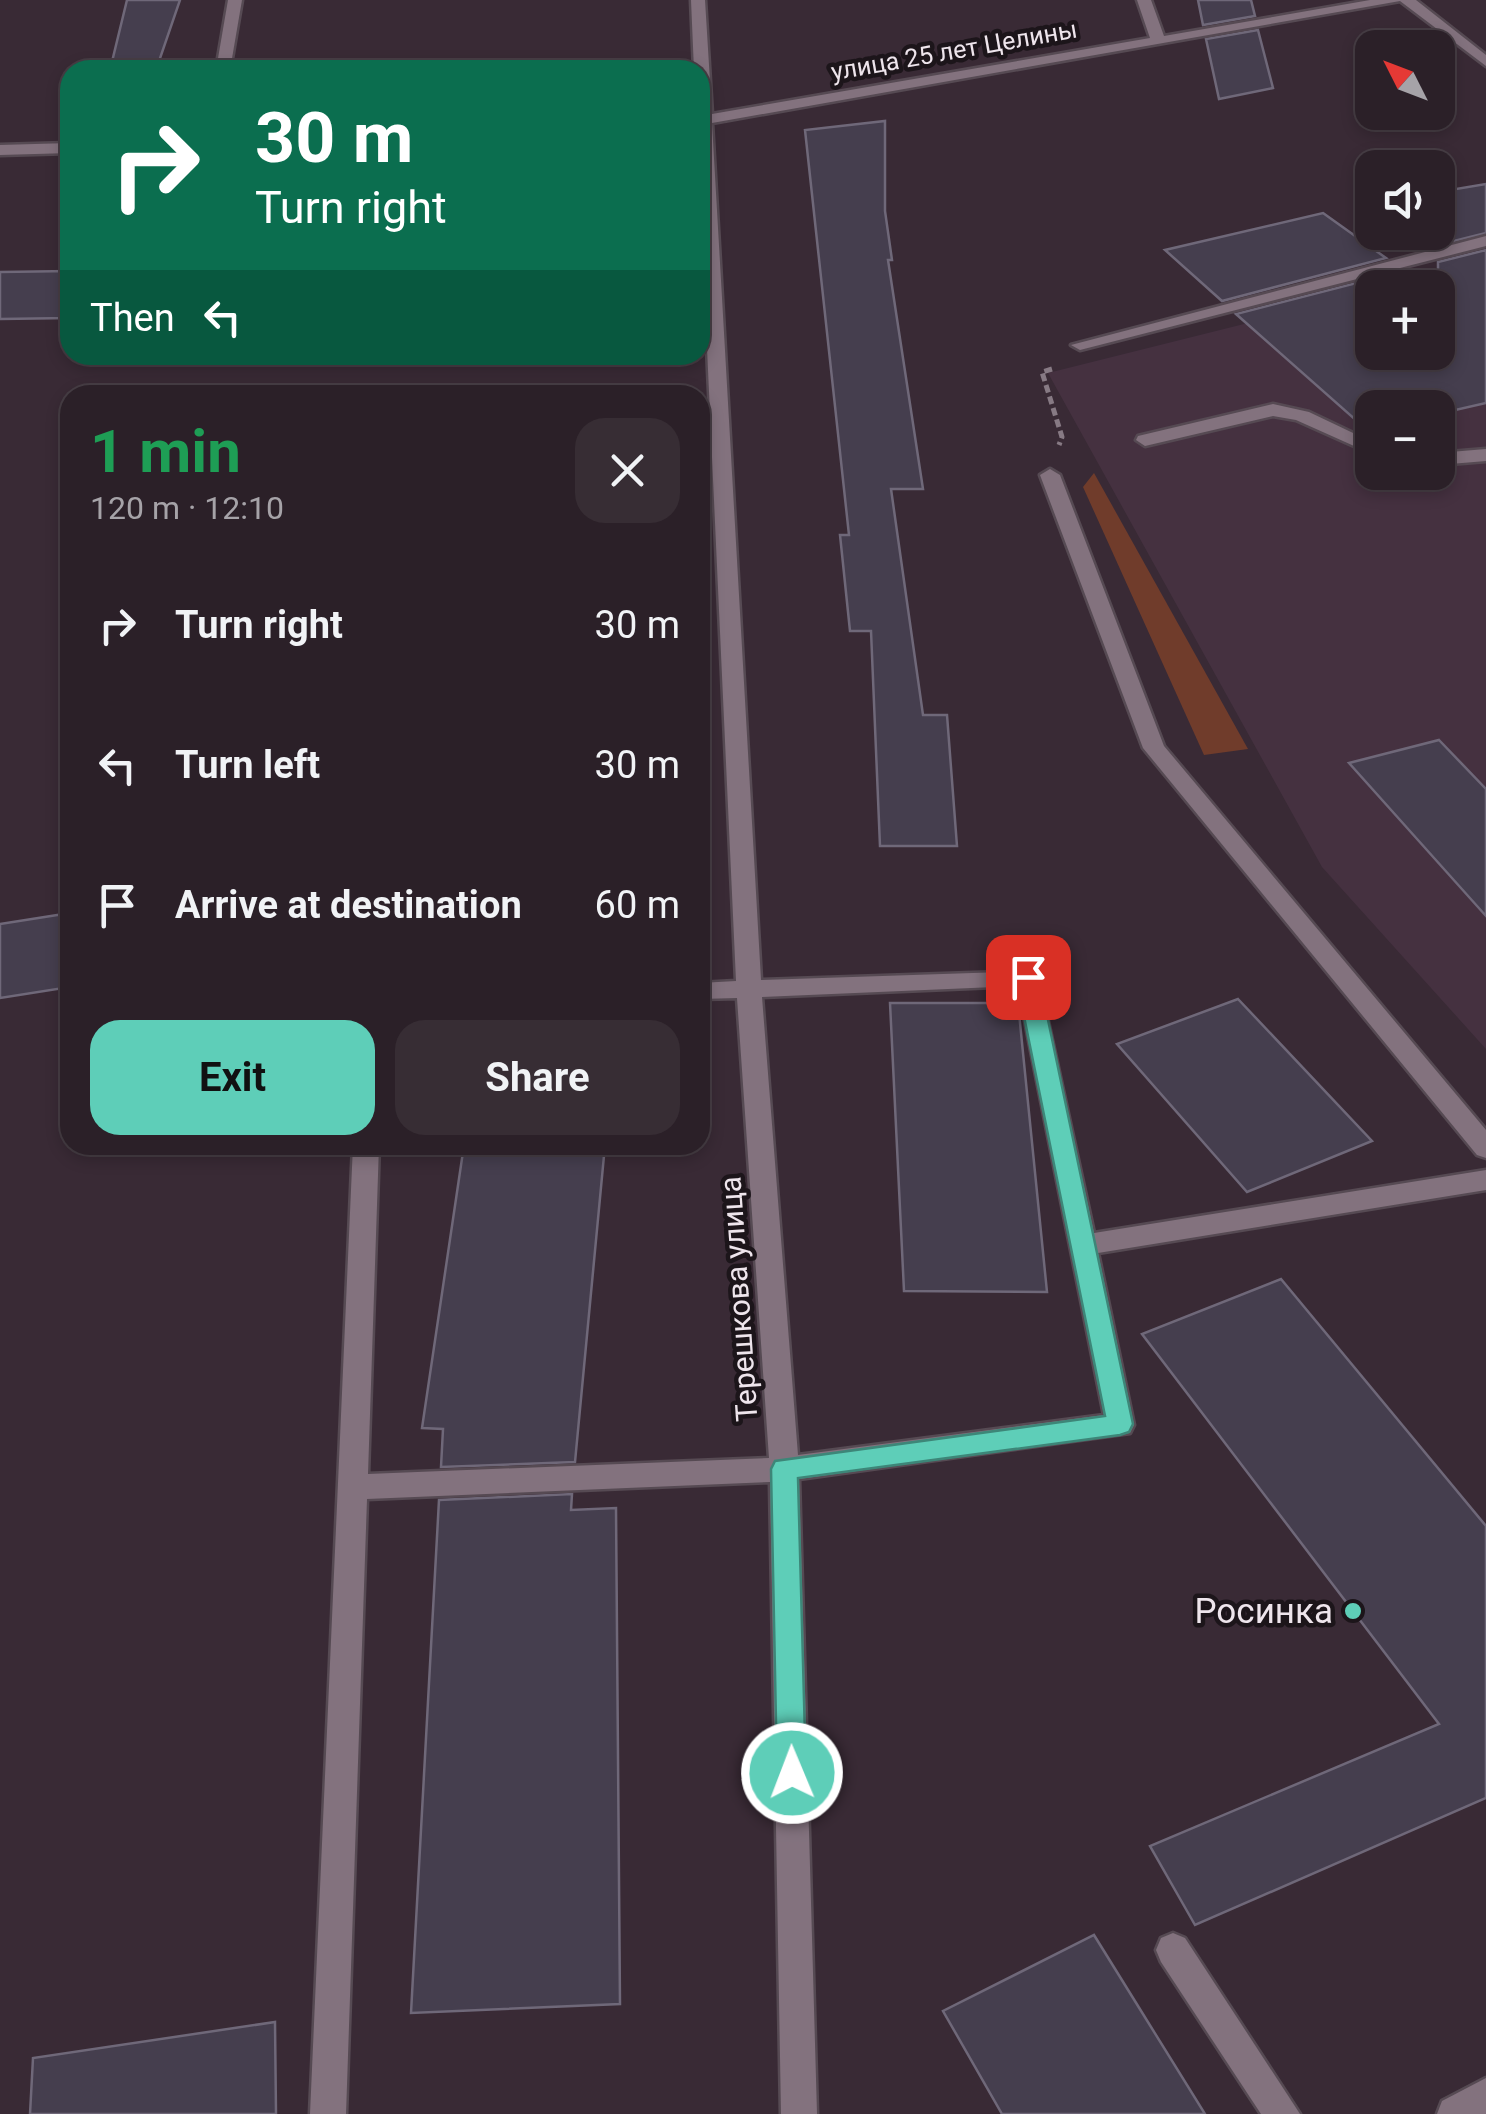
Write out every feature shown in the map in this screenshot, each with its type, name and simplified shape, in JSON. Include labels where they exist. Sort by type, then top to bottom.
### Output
[{"type":"street","points":[[225,60],[234,0]]},
{"type":"street","name":"Терешкова улица","points":[[698,0],[700,60]]},
{"type":"street","points":[[1144,0],[1158,39]]},
{"type":"street","name":"улица 25 лет Целины","points":[[710,120],[1394,0]]},
{"type":"street","points":[[1408,0],[1486,62]]},
{"type":"street","points":[[0,150],[60,148]]},
{"type":"street","points":[[1080,345],[1486,241]]},
{"type":"street","name":"Терешкова улица","points":[[710,269],[749,989],[784,1469],[800,2114]]},
{"type":"street","points":[[1145,440],[1273,410],[1302,416],[1355,441]]},
{"type":"street","points":[[1455,458],[1486,455]]},
{"type":"street","points":[[1050,475],[1154,748],[1486,1148]]},
{"type":"street","points":[[353,1487],[784,1469],[1120,1424],[1028,977],[710,991]]},
{"type":"street","points":[[328,2114],[366,1155]]},
{"type":"street","points":[[1083,1245],[1486,1180]]},
{"type":"street","points":[[1173,1950],[1282,2114]]},
{"type":"street","points":[[1455,2114],[1486,2096]]},
{"type":"path","points":[[1050,475],[1062,437],[1042,372],[1074,363],[1080,345]]},
{"type":"shaded area","points":[[1486,264],[1486,1049],[1322,867],[1048,373],[1355,296],[1355,370],[1455,370],[1455,271]]},
{"type":"shaded area","points":[[1094,473],[1248,749],[1204,755],[1083,487]]},
{"type":"building","points":[[127,0],[180,0],[159,60],[112,60]]},
{"type":"building","points":[[1198,0],[1251,0],[1255,16],[1203,25]]},
{"type":"building","points":[[1258,30],[1273,88],[1219,99],[1206,39]]},
{"type":"building","points":[[885,121],[885,211],[892,260],[888,260],[923,489],[891,489],[923,715],[947,715],[957,846],[880,846],[871,631],[850,631],[840,535],[849,535],[805,130]]},
{"type":"building","points":[[1486,184],[1486,233],[1455,241],[1455,189]]},
{"type":"building","points":[[1323,213],[1355,236],[1355,250],[1375,250],[1386,258],[1222,301],[1165,250]]},
{"type":"building","points":[[1486,250],[1486,403],[1455,410],[1455,390],[1355,390],[1355,419],[1236,314],[1355,283],[1355,370],[1455,370],[1455,270],[1438,270],[1438,262]]},
{"type":"building","points":[[60,271],[60,318],[0,319],[0,272]]},
{"type":"building","points":[[1439,740],[1486,789],[1486,916],[1349,763]]},
{"type":"building","points":[[60,915],[60,989],[0,998],[0,924]]},
{"type":"building","points":[[1238,999],[1372,1141],[1247,1192],[1117,1044]]},
{"type":"building","points":[[890,1003],[1018,1003],[1047,1292],[904,1291]]},
{"type":"building","points":[[463,1155],[604,1155],[575,1462],[441,1467],[443,1429],[422,1428]]},
{"type":"building","points":[[1281,1279],[1486,1526],[1486,1798],[1195,1925],[1150,1846],[1439,1724],[1142,1334]]},
{"type":"building","points":[[572,1494],[571,1510],[616,1508],[620,2004],[411,2013],[439,1500]]},
{"type":"building","points":[[1094,1935],[1205,2114],[1002,2114],[943,2011]]},
{"type":"building","points":[[275,2022],[276,2114],[30,2114],[33,2058]]},
{"type":"place","name":"Росинка","points":[[1353,1611]]},
{"type":"route","points":[[792,1773],[784,1469],[1120,1424],[1028,977]]}]
